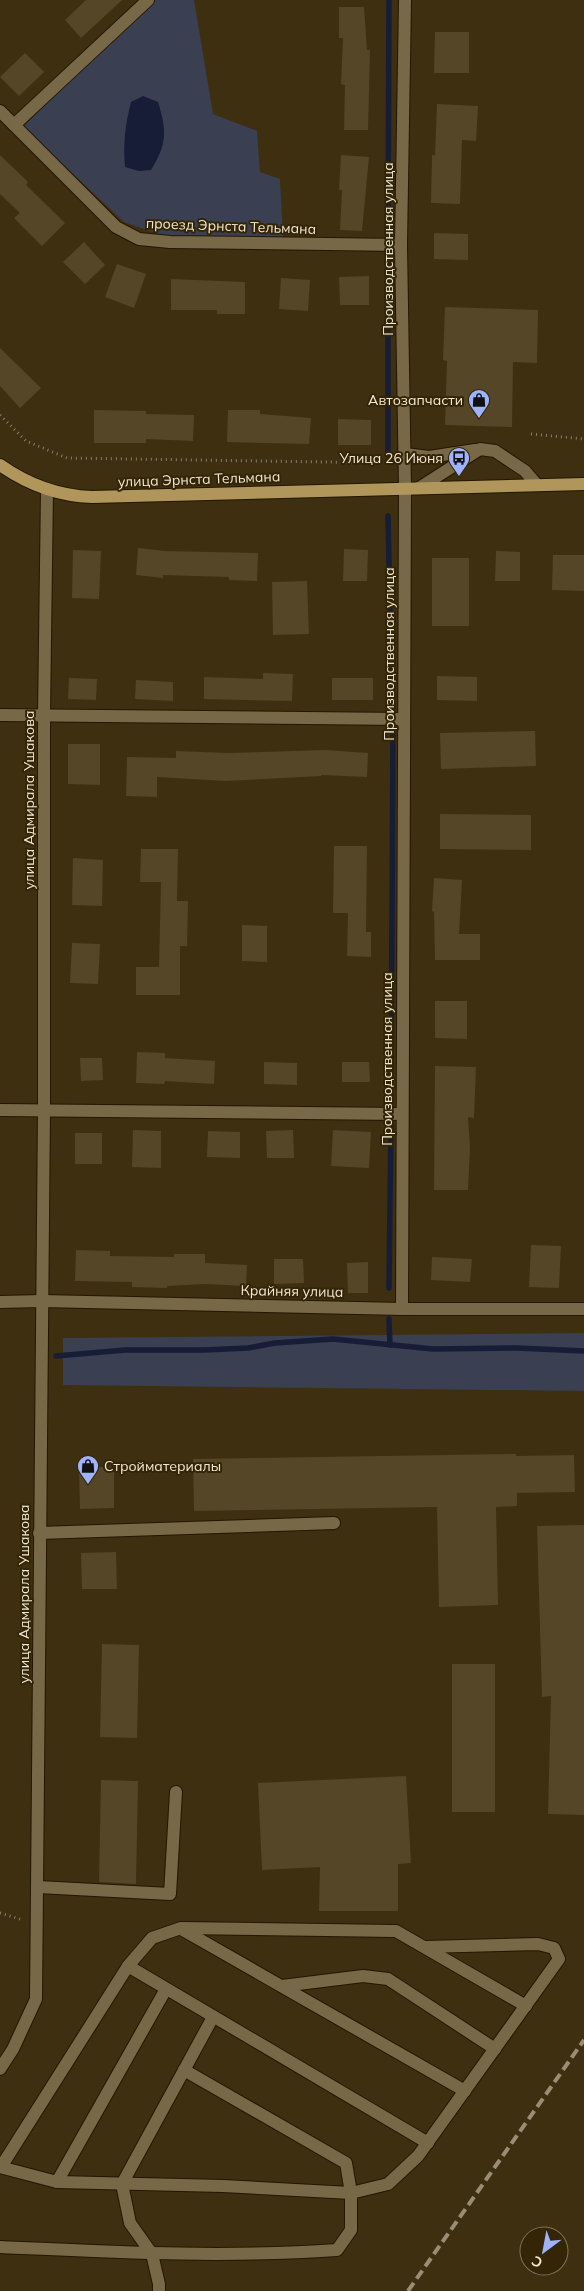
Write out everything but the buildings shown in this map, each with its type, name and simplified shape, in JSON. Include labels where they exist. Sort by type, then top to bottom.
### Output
[{"type":"main road","name":"улица Эрнста Тельмана","points":[[0,465],[26,481],[47,490],[92,497],[406,488]]},
{"type":"main road","points":[[406,488],[584,484]]},
{"type":"street","points":[[14,126],[148,0]]},
{"type":"street","name":"Производственная улица","points":[[402,1309],[401,1114],[406,488],[401,245],[405,0]]},
{"type":"street","name":"проезд Эрнста Тельмана","points":[[0,111],[116,226],[139,239],[170,242],[401,245]]},
{"type":"street","points":[[420,488],[480,449]]},
{"type":"street","points":[[405,459],[480,449],[495,451],[524,471],[537,486]]},
{"type":"street","name":"улица Адмирала Ушакова","points":[[0,2069],[13,2049],[36,1999],[44,1110],[44,715],[47,490]]},
{"type":"street","points":[[0,715],[404,719]]},
{"type":"street","points":[[0,1110],[401,1114]]},
{"type":"street","name":"Крайняя улица","points":[[0,1302],[42,1301],[402,1309],[584,1309]]},
{"type":"street","points":[[39,1532],[334,1523]]},
{"type":"street","points":[[38,1887],[170,1894],[176,1792]]},
{"type":"street","points":[[181,1928],[465,2091]]},
{"type":"street","points":[[424,1947],[538,1944],[554,1948],[559,1959],[526,2006],[428,2143],[418,2156],[388,2184],[351,2193],[57,2182],[0,2167],[128,1966],[152,1938],[181,1928],[396,1931],[526,2006]]},
{"type":"street","points":[[128,1966],[428,2143]]},
{"type":"street","points":[[282,1986],[363,1976],[388,1979],[495,2049]]},
{"type":"street","points":[[57,2182],[166,1989]]},
{"type":"street","points":[[159,2291],[152,2254],[130,2223],[122,2184],[213,2017]]},
{"type":"street","points":[[0,2247],[152,2254],[270,2255],[337,2250],[351,2230],[351,2193],[346,2163],[184,2070]]},
{"type":"path","points":[[0,415],[26,442],[67,458],[405,459]]},
{"type":"path","points":[[531,434],[584,439]]},
{"type":"path","points":[[0,1913],[21,1920],[38,1920]]},
{"type":"shaded area","points":[[152,0],[194,0],[213,114],[257,131],[260,172],[280,179],[283,237],[167,237],[124,222],[23,127]]},
{"type":"shaded area","points":[[143,96],[158,102],[163,121],[164,137],[163,145],[151,170],[139,171],[125,167],[124,142],[131,102]]},
{"type":"shaded area","points":[[584,1333],[584,1391],[63,1385],[63,1338]]},
{"type":"waterway","points":[[388,238],[389,0]]},
{"type":"waterway","points":[[388,252],[388,454]]},
{"type":"waterway","points":[[388,516],[392,712]]},
{"type":"waterway","points":[[391,1103],[393,723]]},
{"type":"waterway","points":[[389,1288],[391,1123]]},
{"type":"waterway","points":[[389,1319],[390,1345]]},
{"type":"waterway","points":[[56,1356],[125,1350],[248,1348],[275,1343],[333,1339],[433,1349],[517,1348],[584,1351]]},
{"type":"railway","points":[[408,2291],[584,2040]]},
{"type":"place","name":"Автозапчасти","points":[[479,419]]},
{"type":"place","name":"Улица 26 Июня","points":[[459,477]]},
{"type":"place","name":"Стройматериалы","points":[[88,1485]]}]
